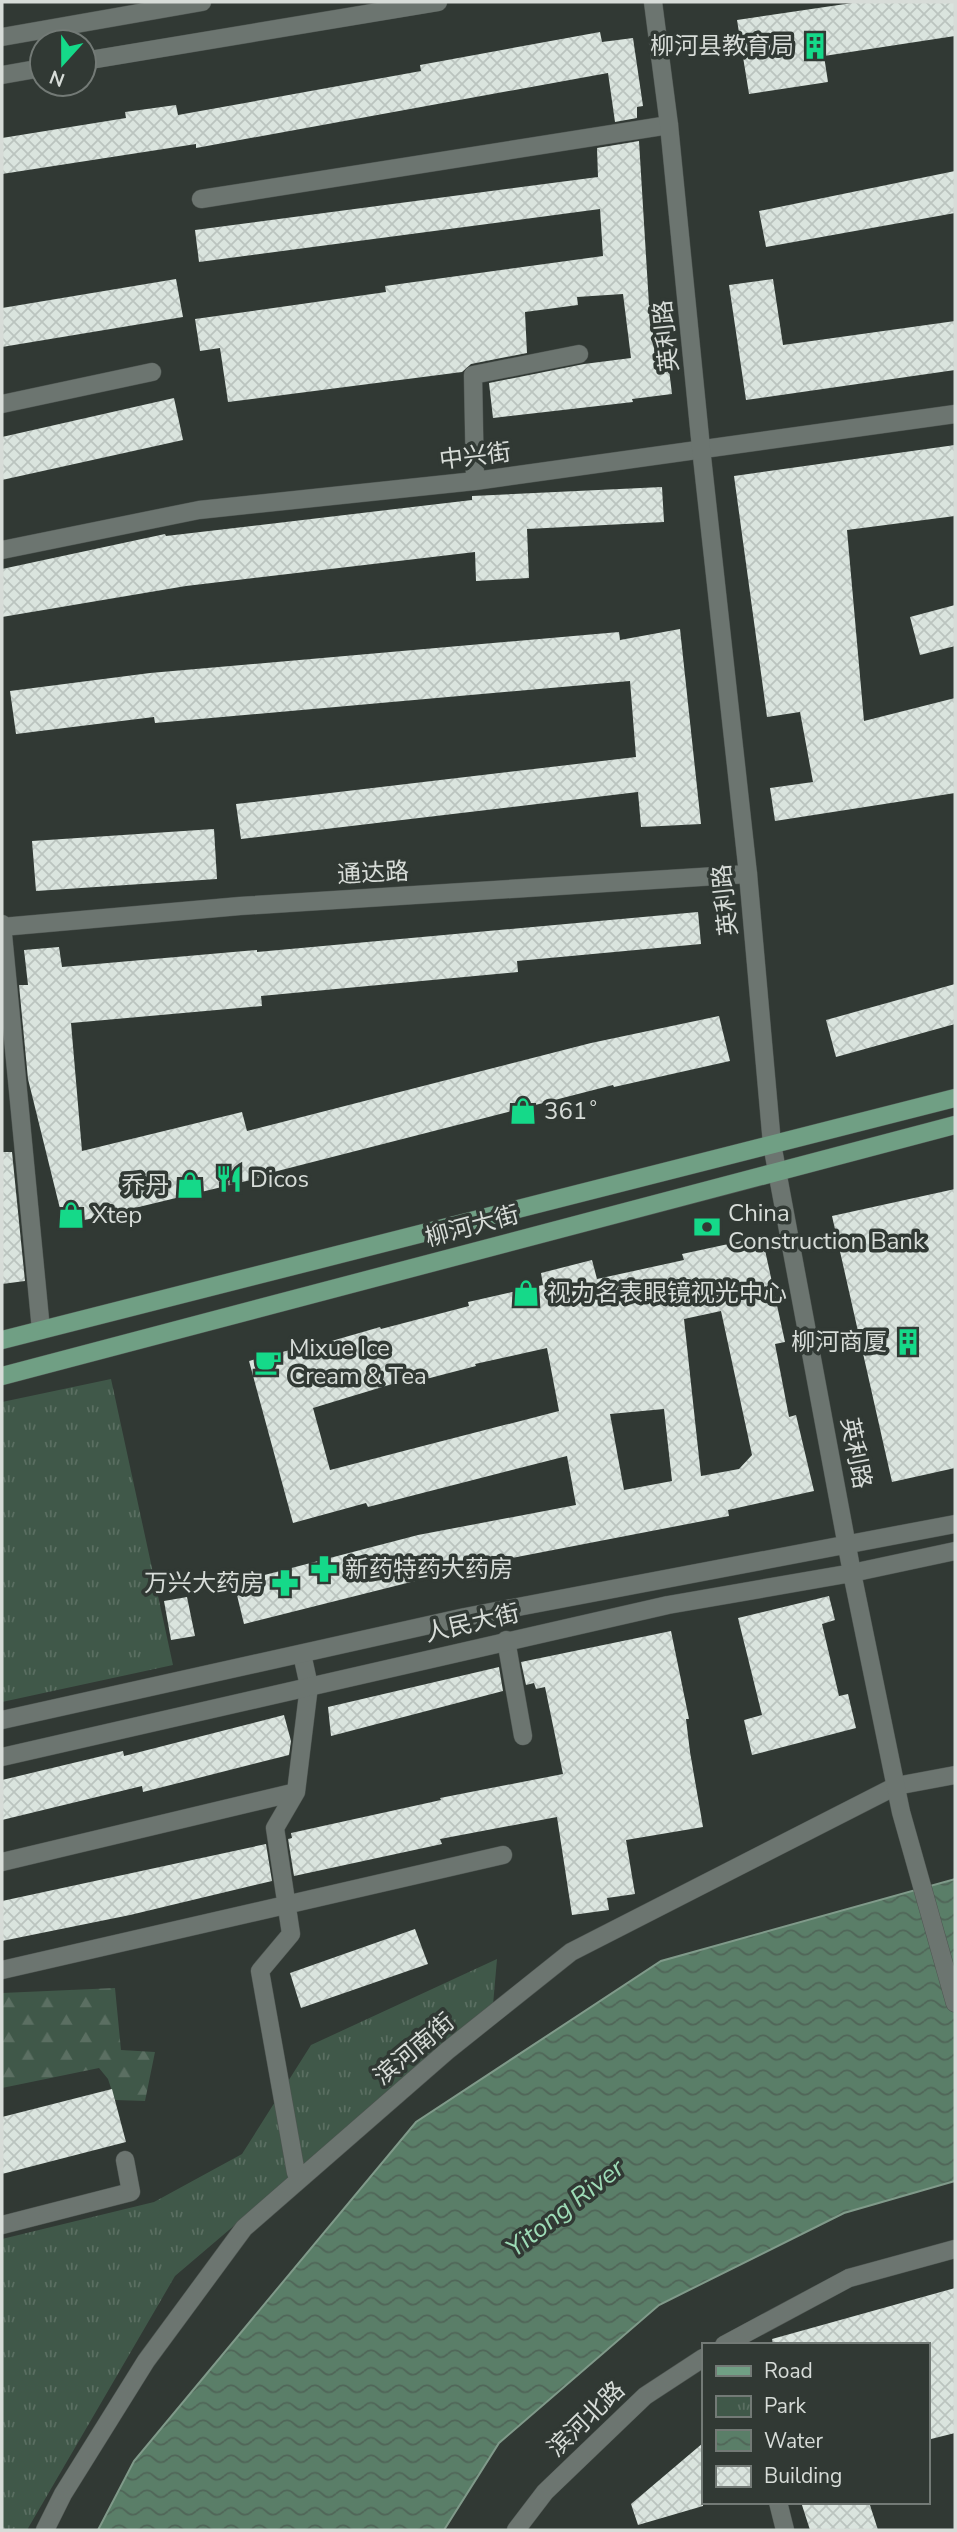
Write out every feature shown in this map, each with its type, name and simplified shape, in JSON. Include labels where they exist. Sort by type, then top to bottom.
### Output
[{"type":"main road","name":"柳河大街","points":[[2,1340],[955,1098]]},
{"type":"main road","name":"柳河大街","points":[[2,1377],[955,1125]]},
{"type":"street","points":[[2,37],[202,2]]},
{"type":"street","points":[[98,59],[438,2]]},
{"type":"street","name":"英利路","points":[[653,2],[669,125],[748,874],[776,1171],[852,1573],[901,1812],[955,2003]]},
{"type":"street","points":[[2,75],[28,70]]},
{"type":"street","points":[[201,199],[669,125]]},
{"type":"street","points":[[475,481],[473,375],[579,354]]},
{"type":"street","points":[[2,404],[152,372]]},
{"type":"street","name":"中兴街","points":[[2,550],[199,510],[475,481],[955,414]]},
{"type":"street","name":"通达路","points":[[2,926],[240,905],[748,874]]},
{"type":"street","points":[[2,926],[41,1330]]},
{"type":"street","name":"人民大街","points":[[2,1720],[478,1615],[955,1524]]},
{"type":"street","name":"人民大街","points":[[2,1756],[668,1605],[852,1573],[955,1551]]},
{"type":"street","points":[[506,1640],[523,1735]]},
{"type":"street","points":[[296,2173],[260,1971],[291,1934],[275,1828],[296,1792],[309,1686],[302,1654]]},
{"type":"street","name":"滨河南街","points":[[45,2530],[63,2494],[146,2361],[244,2228],[447,2051],[571,1952],[896,1786],[955,1775]]},
{"type":"street","points":[[2,1862],[296,1792]]},
{"type":"street","points":[[2,1970],[503,1855]]},
{"type":"street","points":[[2,2225],[131,2192],[125,2160]]},
{"type":"street","points":[[731,2343],[849,2278],[955,2249]]},
{"type":"street","name":"滨河北路","points":[[516,2530],[545,2492],[645,2396],[702,2359]]},
{"type":"street","points":[[778,2504],[785,2530]]},
{"type":"green space","points":[[111,1379],[173,1665],[2,1702],[2,1402]]},
{"type":"green space","points":[[497,1959],[493,2005],[175,2276],[27,2530],[2,2530],[2,2239],[154,2202],[242,2154],[311,2045]]},
{"type":"green space","points":[[115,1988],[121,2050],[155,2052],[145,2101],[115,2100],[108,2079],[99,2068],[2,2088],[2,1993]]},
{"type":"water","name":"Yitong River","points":[[955,1879],[955,2181],[844,2213],[659,2305],[499,2443],[444,2530],[98,2530],[134,2461],[416,2122],[661,1961]]},
{"type":"building","name":"柳河县教育局","points":[[859,2],[955,2],[955,36],[824,56],[828,82],[749,94],[737,20]]},
{"type":"building","points":[[600,32],[602,42],[633,38],[643,106],[637,107],[637,118],[615,122],[608,73],[196,148],[196,144],[2,174],[2,138],[126,118],[125,112],[176,105],[178,115],[421,71],[420,65]]},
{"type":"building","points":[[639,141],[649,305],[661,304],[672,394],[632,399],[633,402],[493,418],[489,383],[584,364],[631,358],[623,294],[577,297],[578,305],[525,312],[527,353],[471,364],[462,372],[228,402],[220,348],[200,351],[195,319],[386,292],[385,286],[603,256],[600,209],[199,262],[195,230],[598,177],[597,148]]},
{"type":"building","points":[[955,171],[955,213],[766,247],[759,211]]},
{"type":"building","points":[[176,279],[183,317],[2,347],[2,308]]},
{"type":"building","points":[[773,279],[783,345],[955,321],[955,370],[746,400],[729,285]]},
{"type":"building","points":[[174,398],[183,440],[2,480],[2,437]]},
{"type":"building","points":[[955,445],[955,516],[847,530],[864,721],[955,698],[955,793],[775,821],[770,788],[813,782],[800,712],[767,717],[734,476]]},
{"type":"building","points":[[662,487],[664,522],[527,529],[529,578],[476,581],[475,552],[186,586],[2,617],[2,569],[165,534],[472,500],[472,496]]},
{"type":"building","points":[[955,605],[955,646],[920,655],[910,617]]},
{"type":"building","points":[[680,629],[701,824],[641,827],[638,792],[241,839],[236,804],[636,757],[630,681],[155,723],[154,717],[16,734],[10,691],[150,673],[619,632],[620,640]]},
{"type":"building","points":[[214,829],[217,879],[36,891],[32,841]]},
{"type":"building","points":[[698,912],[701,944],[517,961],[518,972],[261,996],[262,1006],[71,1023],[82,1151],[242,1112],[247,1131],[591,1043],[719,1016],[730,1061],[614,1087],[613,1085],[258,1176],[259,1178],[64,1225],[28,1079],[19,985],[28,985],[24,950],[59,947],[62,967]]},
{"type":"building","points":[[955,984],[955,1024],[836,1057],[826,1020]]},
{"type":"building","points":[[2,1152],[12,1152],[25,1281],[2,1284]]},
{"type":"building","name":"柳河商厦","points":[[955,1189],[955,1468],[892,1482],[832,1216]]},
{"type":"building","points":[[747,1240],[765,1250],[785,1342],[775,1344],[789,1417],[796,1415],[814,1491],[728,1510],[729,1516],[414,1577],[415,1581],[244,1624],[234,1583],[418,1535],[576,1505],[567,1456],[368,1507],[366,1503],[293,1523],[249,1361],[297,1348],[297,1351],[380,1327],[381,1329],[469,1306],[468,1302],[543,1285],[541,1273],[592,1260],[597,1279],[684,1260],[682,1254]],"holes":[[[721,1311],[752,1455],[739,1469],[701,1476],[684,1319]],[[547,1348],[559,1411],[330,1470],[313,1408],[402,1381],[403,1385],[476,1366],[475,1364]],[[664,1409],[672,1481],[624,1490],[610,1414]]]},
{"type":"building","points":[[829,1596],[835,1620],[822,1624],[839,1696],[848,1694],[856,1728],[752,1755],[744,1720],[762,1715],[738,1618]]},
{"type":"building","points":[[187,1597],[195,1636],[171,1640],[164,1601]]},
{"type":"building","points":[[671,1631],[689,1719],[686,1719],[690,1752],[703,1827],[626,1840],[635,1894],[607,1898],[609,1910],[572,1915],[557,1817],[440,1839],[442,1844],[294,1876],[288,1839],[292,1838],[291,1833],[441,1800],[440,1798],[563,1774],[545,1687],[536,1689],[534,1683],[526,1685],[521,1662]]},
{"type":"building","points":[[499,1667],[503,1691],[331,1736],[328,1707]]},
{"type":"building","points":[[284,1715],[291,1741],[289,1755],[143,1792],[142,1786],[2,1820],[2,1780],[123,1751],[124,1756]]},
{"type":"building","points":[[266,1844],[272,1881],[130,1915],[2,1941],[2,1901]]},
{"type":"building","points":[[415,1929],[428,1964],[301,2008],[290,1973]]},
{"type":"building","points":[[112,2089],[126,2142],[2,2174],[2,2117]]},
{"type":"building","points":[[955,2288],[955,2433],[929,2440],[929,2343],[773,2343],[772,2339]]},
{"type":"building","points":[[702,2444],[703,2506],[638,2525],[631,2504]]},
{"type":"building","points":[[802,2504],[870,2504],[878,2530],[810,2530]]},
{"type":"place","name":"柳河县教育局","points":[[815,46]]},
{"type":"place","name":"361˚","points":[[523,1111]]},
{"type":"place","name":"Dicos","points":[[229,1179]]},
{"type":"place","name":"乔丹","points":[[190,1185]]},
{"type":"place","name":"Xtep","points":[[71,1215]]},
{"type":"place","name":"China Construction Bank","points":[[707,1227]]},
{"type":"place","name":"视力名表眼镜视光中心","points":[[526,1293]]},
{"type":"place","name":"柳河商厦","points":[[908,1342]]},
{"type":"place","name":"Mixue Ice Cream & Tea","points":[[268,1362]]},
{"type":"place","name":"新药特药大药房","points":[[324,1569]]},
{"type":"place","name":"万兴大药房","points":[[285,1583]]}]
